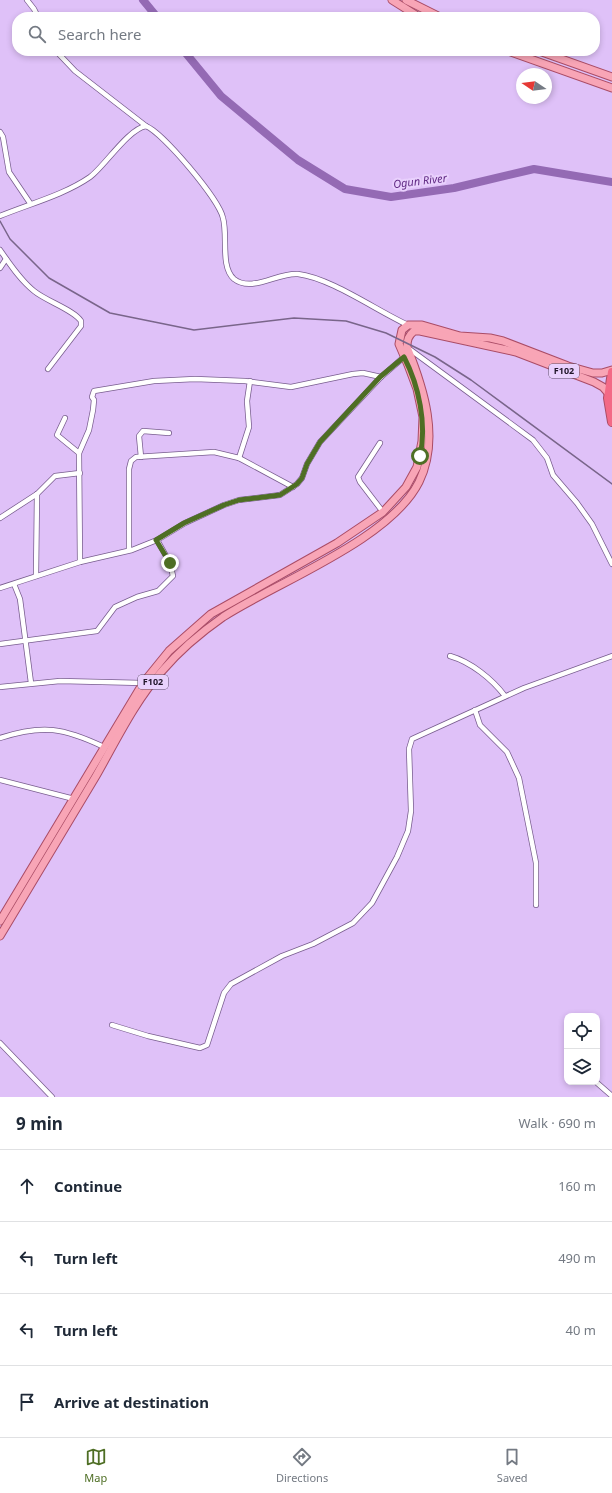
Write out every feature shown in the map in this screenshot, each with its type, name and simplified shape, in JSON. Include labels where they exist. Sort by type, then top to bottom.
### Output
[{"type":"highway","points":[[612,371],[609,394],[609,411],[612,422]]},
{"type":"main road","points":[[392,0],[411,12]]},
{"type":"main road","points":[[406,0],[430,12]]},
{"type":"main road","points":[[522,56],[612,88]]},
{"type":"main road","points":[[553,56],[612,77]]},
{"type":"main road","points":[[408,325],[422,325],[460,336],[490,338],[503,341],[568,366],[592,373],[612,371]]},
{"type":"main road","name":"F102","points":[[0,921],[143,683],[169,651],[210,614],[337,543],[383,512],[406,487],[416,467],[422,450],[423,417],[417,389],[399,344],[402,330],[408,325]]},
{"type":"main road","name":"F102","points":[[0,936],[144,694],[175,656],[189,642],[224,617],[362,538],[395,514],[409,497],[419,482],[427,458],[429,441],[429,420],[422,389],[407,347],[407,340],[410,334],[417,331],[499,347],[594,382],[603,387],[609,394]]},
{"type":"main road","points":[[389,506],[395,514]]},
{"type":"street","points":[[28,0],[36,12]]},
{"type":"street","points":[[61,56],[75,71],[158,135],[216,200],[223,217],[227,270],[232,278],[248,284],[287,274],[300,274],[320,280],[408,325]]},
{"type":"street","points":[[0,216],[30,203],[58,194],[91,176],[121,143],[146,126]]},
{"type":"street","points":[[0,132],[3,137],[9,172],[30,203]]},
{"type":"street","points":[[0,250],[33,291],[48,301],[76,314],[81,320],[81,326],[48,369]]},
{"type":"street","points":[[0,268],[6,259]]},
{"type":"street","points":[[407,347],[534,440],[546,458],[553,474],[592,524],[612,564]]},
{"type":"street","points":[[0,588],[80,562],[129,550],[156,540],[184,523],[224,505],[239,500],[280,495],[294,487],[302,478],[307,464],[320,442],[380,377],[404,357]]},
{"type":"street","points":[[80,562],[79,453],[88,430],[93,410],[92,394],[96,390],[154,381],[217,379],[250,381],[291,387],[353,374],[363,373],[380,377]]},
{"type":"street","points":[[239,458],[249,428],[247,401],[250,381]]},
{"type":"street","points":[[65,418],[57,435],[79,453]]},
{"type":"street","points":[[141,457],[139,436],[143,431],[169,433]]},
{"type":"street","points":[[380,443],[358,477],[360,482],[383,512]]},
{"type":"street","points":[[129,550],[129,469],[131,461],[136,457],[214,452],[239,458],[294,487]]},
{"type":"street","points":[[0,518],[37,494],[55,476],[80,473]]},
{"type":"street","points":[[36,576],[37,494]]},
{"type":"street","points":[[0,644],[97,631],[115,607],[137,597],[158,590],[173,576],[170,563],[156,540]]},
{"type":"street","points":[[14,584],[20,599],[31,683]]},
{"type":"street","points":[[450,656],[480,672],[499,688],[505,696]]},
{"type":"street","points":[[112,1025],[148,1036],[204,1047],[210,1042],[222,998],[231,984],[282,956],[313,944],[346,927],[360,917],[380,890],[408,831],[411,811],[410,743],[418,735],[505,696],[612,656]]},
{"type":"street","points":[[0,687],[60,681],[143,683]]},
{"type":"street","points":[[475,710],[480,725],[507,752],[519,778],[536,863],[536,905]]},
{"type":"street","points":[[0,738],[17,732],[53,730],[73,733],[104,747]]},
{"type":"street","points":[[0,780],[74,799]]},
{"type":"street","points":[[0,1043],[52,1097]]},
{"type":"street","points":[[599,1085],[612,1096]]},
{"type":"waterway","name":"Ogun River","points":[[143,0],[153,12]]},
{"type":"waterway","name":"Ogun River","points":[[188,56],[221,96],[298,160],[345,189],[391,197],[454,188],[534,169],[612,182]]},
{"type":"railway","points":[[0,221],[10,239],[49,278],[110,313],[194,330],[294,318],[346,321],[386,333],[435,357],[471,380],[612,484]]},
{"type":"route","points":[[170,563],[156,540],[184,523],[211,510],[239,500],[280,495],[297,484],[302,478],[307,464],[320,442],[380,377],[404,357],[417,389],[423,417],[422,450],[420,456]]}]
